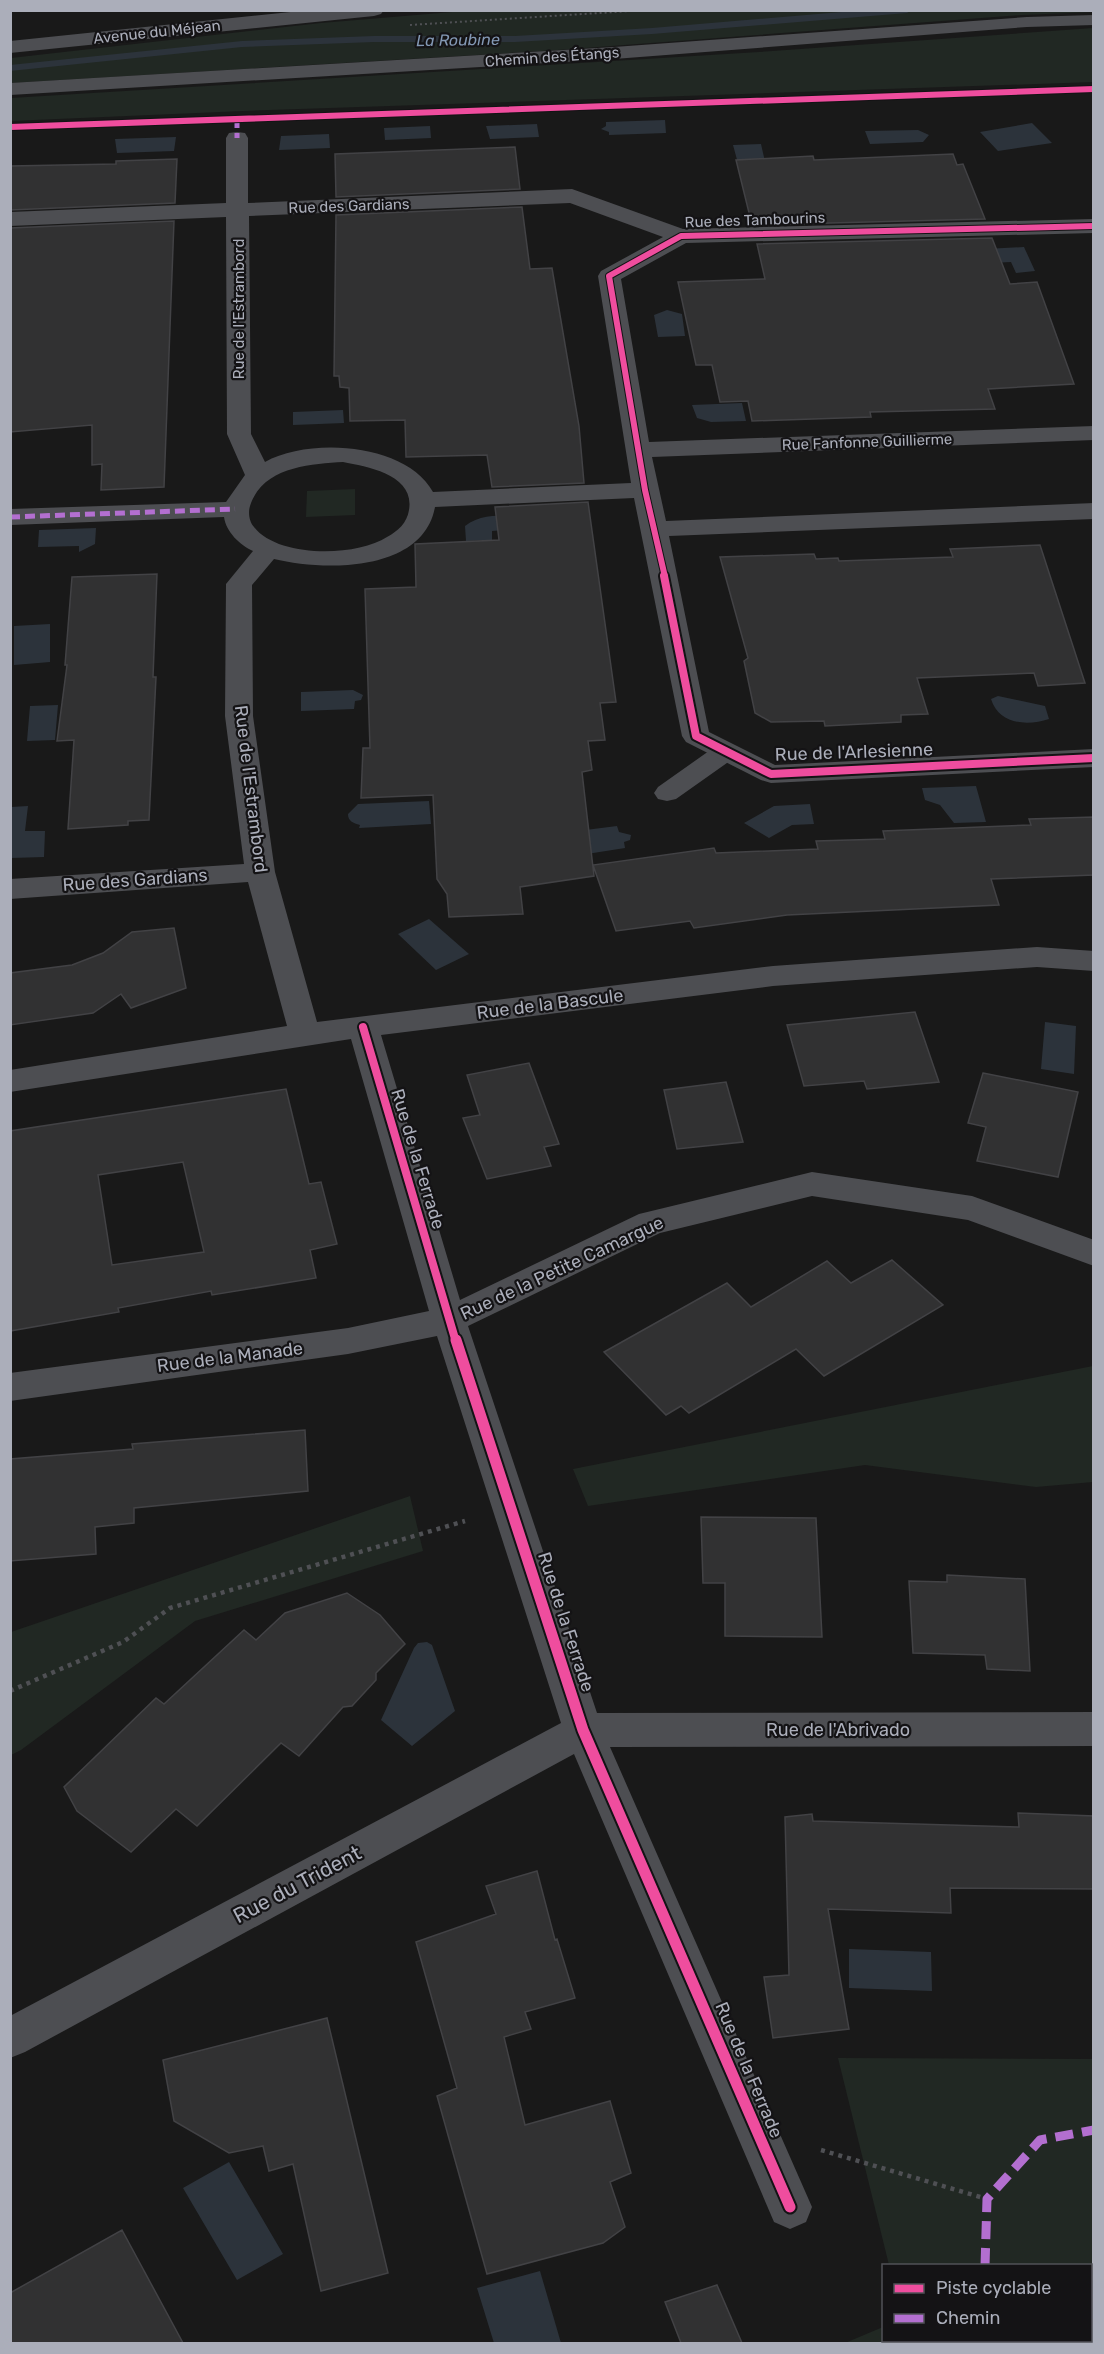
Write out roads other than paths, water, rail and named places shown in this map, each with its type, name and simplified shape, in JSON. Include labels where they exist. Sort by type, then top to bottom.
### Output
[{"type":"street","name":"Avenue du Méjean","points":[[10,47],[374,10]]},
{"type":"street","name":"Rue de l'Estrambord","points":[[237,138],[240,434],[258,476]]},
{"type":"street","name":"Rue des Gardians","points":[[10,219],[572,196],[681,236]]},
{"type":"street","name":"Rue des Tambourins","points":[[645,490],[609,276],[681,236],[1094,226]]},
{"type":"street","name":"Rue Fanfonne Guillierme","points":[[640,450],[1094,433]]},
{"type":"street","points":[[343,455],[363,458],[398,470],[415,484],[423,500],[420,518],[408,534],[387,547],[358,556],[327,560],[296,557],[269,549],[250,538],[239,525],[235,509],[242,491],[258,476],[282,463],[311,457],[343,455]]},
{"type":"street","points":[[423,500],[645,490]]},
{"type":"street","name":"Rue de l'Arlesienne","points":[[645,490],[696,736],[771,774],[1094,758]]},
{"type":"street","points":[[10,517],[235,509]]},
{"type":"street","points":[[655,530],[1094,511]]},
{"type":"street","name":"Rue de l'Estrambord","points":[[269,549],[239,584],[239,716],[260,872],[305,1034]]},
{"type":"street","name":"Rue des Gardians","points":[[10,889],[260,872]]},
{"type":"street","name":"Rue de la Bascule","points":[[10,1081],[305,1034],[773,976],[1037,957],[1094,961]]},
{"type":"street","name":"Rue de la Ferrade","points":[[363,1027],[448,1320],[512,1507],[583,1730],[790,2207]]},
{"type":"street","name":"Rue de la Petite Camargue","points":[[448,1320],[651,1223],[813,1184],[972,1208],[1094,1254]]},
{"type":"street","name":"Rue de la Manade","points":[[10,1387],[348,1341],[448,1320]]},
{"type":"street","name":"Rue de l'Abrivado","points":[[583,1730],[1094,1729]]},
{"type":"street","name":"Rue du Trident","points":[[10,2038],[583,1730]]},
{"type":"lane","name":"Chemin des Étangs","points":[[10,89],[626,52],[1027,22],[1094,20]]},
{"type":"lane","points":[[667,793],[724,752]]},
{"type":"waterway","name":"La Roubine","points":[[10,68],[242,44],[374,39],[515,39],[652,31],[907,10]]}]
